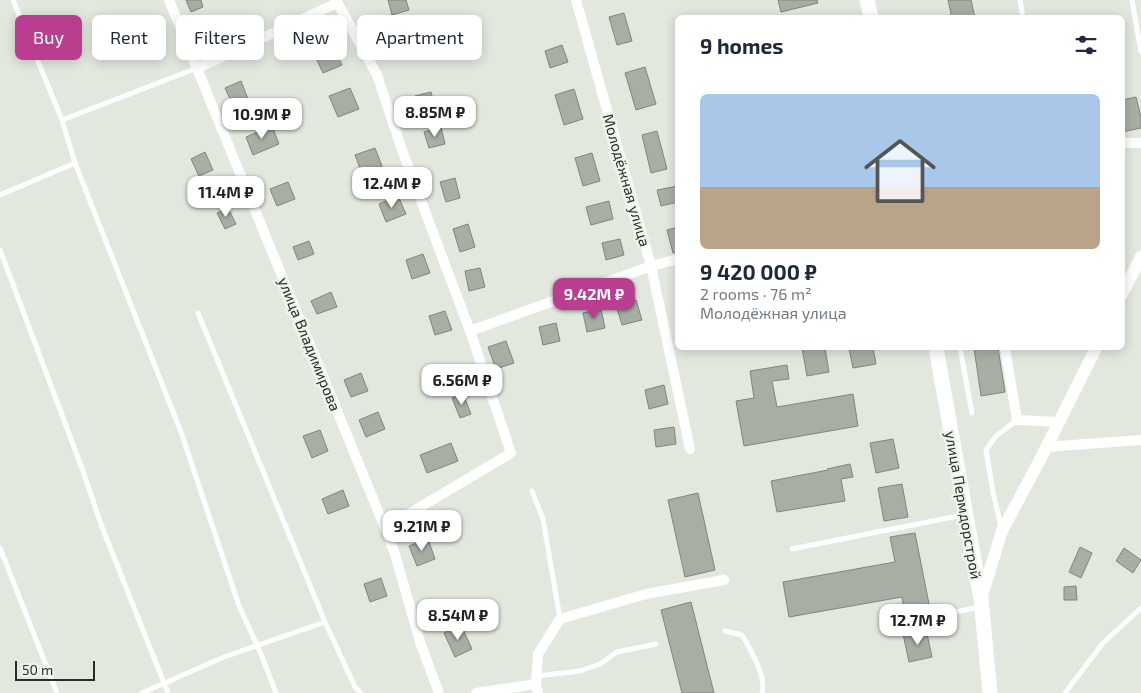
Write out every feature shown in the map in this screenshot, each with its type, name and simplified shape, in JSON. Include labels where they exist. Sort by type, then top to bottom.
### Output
[{"type":"main road","points":[[867,0],[870,15]]},
{"type":"main road","name":"улица Пермдорстрой","points":[[936,350],[982,602],[990,693]]},
{"type":"street","name":"улица Владимирова","points":[[169,0],[385,528],[395,554],[420,642],[439,693]]},
{"type":"street","name":"Молодёжная улица","points":[[576,0],[651,266],[690,449]]},
{"type":"street","points":[[198,68],[337,1],[376,75],[470,331],[511,453],[385,528]]},
{"type":"street","points":[[1125,143],[1141,143]]},
{"type":"street","points":[[1125,288],[1141,257]]},
{"type":"street","points":[[470,331],[651,266],[675,260]]},
{"type":"street","points":[[1006,350],[1018,420],[1059,422]]},
{"type":"street","points":[[982,602],[1002,531],[1095,350]]},
{"type":"street","points":[[1045,447],[1141,440]]},
{"type":"street","points":[[476,693],[537,685],[538,654],[560,619],[646,594],[724,580]]},
{"type":"lane","points":[[13,0],[62,120],[75,163],[180,432],[238,606],[276,693]]},
{"type":"lane","points":[[1020,0],[1023,15]]},
{"type":"lane","points":[[1132,0],[1141,52]]},
{"type":"lane","points":[[62,120],[198,68]]},
{"type":"lane","points":[[0,195],[75,163]]},
{"type":"lane","points":[[0,250],[83,471],[102,527],[168,693]]},
{"type":"lane","points":[[198,313],[325,622],[355,687],[361,693]]},
{"type":"lane","points":[[960,350],[972,413]]},
{"type":"lane","points":[[1002,531],[986,450],[996,436],[1018,420]]},
{"type":"lane","points":[[532,491],[543,519],[560,619]]},
{"type":"lane","points":[[792,549],[966,514]]},
{"type":"lane","points":[[0,548],[57,693]]},
{"type":"lane","points":[[896,625],[982,602]]},
{"type":"lane","points":[[1064,693],[1104,642],[1141,608]]},
{"type":"lane","points":[[142,693],[224,657],[325,622]]},
{"type":"lane","points":[[726,631],[742,635],[753,655],[764,686],[762,693]]},
{"type":"lane","points":[[537,685],[600,664],[617,652],[656,644]]},
{"type":"building","points":[[186,0],[201,0],[203,7],[191,12]]},
{"type":"building","points":[[388,0],[406,0],[409,10],[392,15]]},
{"type":"building","points":[[778,0],[817,0],[818,3],[781,12]]},
{"type":"building","points":[[948,0],[971,0],[974,15],[951,15]]},
{"type":"building","points":[[624,13],[632,41],[617,45],[609,17]]},
{"type":"building","points":[[562,45],[568,62],[550,68],[545,51]]},
{"type":"building","points":[[317,60],[340,60],[342,65],[323,73]]},
{"type":"building","points":[[645,67],[656,104],[636,110],[625,73]]},
{"type":"building","points":[[241,81],[248,99],[233,105],[225,88]]},
{"type":"building","points":[[350,88],[359,109],[338,117],[329,96]]},
{"type":"building","points":[[574,89],[583,119],[564,125],[555,95]]},
{"type":"building","points":[[431,92],[435,109],[420,113],[415,96]]},
{"type":"building","points":[[1136,97],[1141,117],[1141,128],[1125,131],[1125,99]]},
{"type":"building","points":[[272,126],[279,144],[253,155],[246,137]]},
{"type":"building","points":[[441,127],[445,144],[429,148],[424,132]]},
{"type":"building","points":[[657,131],[667,169],[651,173],[642,135]]},
{"type":"building","points":[[375,148],[382,166],[362,174],[355,155]]},
{"type":"building","points":[[205,152],[213,170],[199,176],[191,159]]},
{"type":"building","points":[[592,153],[600,181],[583,186],[575,158]]},
{"type":"building","points":[[455,178],[460,198],[446,202],[440,182]]},
{"type":"building","points":[[288,182],[295,199],[277,206],[270,189]]},
{"type":"building","points":[[675,187],[675,203],[661,206],[657,190]]},
{"type":"building","points":[[398,196],[406,214],[386,222],[379,204]]},
{"type":"building","points":[[609,201],[613,219],[591,225],[586,207]]},
{"type":"building","points":[[228,208],[236,224],[225,229],[217,213]]},
{"type":"building","points":[[468,224],[475,247],[460,252],[453,229]]},
{"type":"building","points":[[675,228],[675,253],[673,253],[667,230]]},
{"type":"building","points":[[620,239],[624,255],[606,260],[602,243]]},
{"type":"building","points":[[309,241],[314,254],[298,260],[293,247]]},
{"type":"building","points":[[423,254],[430,273],[412,279],[406,260]]},
{"type":"building","points":[[480,268],[485,287],[469,291],[465,271]]},
{"type":"building","points":[[331,292],[337,307],[317,314],[311,301]]},
{"type":"building","points":[[636,300],[642,320],[622,325],[616,305]]},
{"type":"building","points":[[601,309],[605,328],[587,332],[583,313]]},
{"type":"building","points":[[445,311],[452,330],[435,335],[429,316]]},
{"type":"building","points":[[556,323],[560,341],[543,345],[539,327]]},
{"type":"building","points":[[506,341],[514,363],[496,369],[488,347]]},
{"type":"building","points":[[802,350],[825,350],[829,372],[807,376]]},
{"type":"building","points":[[849,350],[873,350],[876,364],[853,368]]},
{"type":"building","points":[[974,350],[998,350],[1005,392],[981,396]]},
{"type":"building","points":[[787,365],[789,379],[772,381],[777,407],[853,394],[858,426],[744,446],[736,401],[754,398],[750,371]]},
{"type":"building","points":[[361,373],[368,391],[351,397],[344,380]]},
{"type":"building","points":[[664,385],[668,404],[649,409],[645,390]]},
{"type":"building","points":[[463,394],[471,414],[460,418],[452,398]]},
{"type":"building","points":[[378,412],[385,429],[366,437],[359,420]]},
{"type":"building","points":[[674,427],[676,444],[656,447],[654,430]]},
{"type":"building","points":[[320,430],[328,451],[312,458],[303,436]]},
{"type":"building","points":[[893,439],[899,468],[876,473],[870,443]]},
{"type":"building","points":[[451,443],[458,461],[427,473],[420,455]]},
{"type":"building","points":[[850,464],[853,477],[841,479],[845,501],[777,512],[771,481]]},
{"type":"building","points":[[902,484],[908,517],[884,521],[878,488]]},
{"type":"building","points":[[343,490],[349,506],[328,514],[322,499]]},
{"type":"building","points":[[698,493],[715,570],[685,577],[668,500]]},
{"type":"building","points":[[915,533],[929,604],[904,609],[902,597],[789,617],[783,582],[895,562],[890,537]]},
{"type":"building","points":[[428,539],[435,559],[417,566],[409,546]]},
{"type":"building","points":[[1080,547],[1092,553],[1081,578],[1069,572]]},
{"type":"building","points":[[1124,548],[1141,560],[1133,573],[1116,561]]},
{"type":"building","points":[[381,578],[387,596],[370,602],[364,584]]},
{"type":"building","points":[[1076,586],[1077,600],[1064,600],[1064,587]]},
{"type":"building","points":[[691,602],[714,693],[682,693],[661,610]]},
{"type":"building","points":[[461,625],[472,649],[455,657],[444,633]]},
{"type":"building","points":[[926,629],[932,657],[909,662],[903,634]]}]
